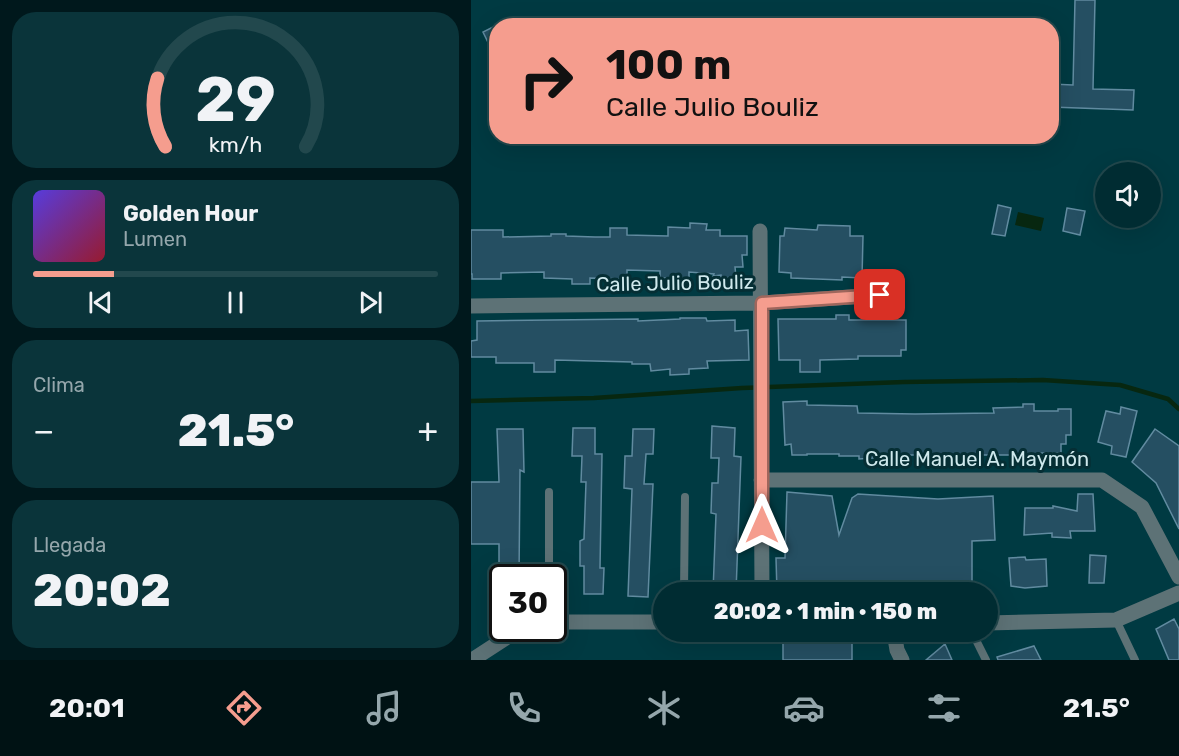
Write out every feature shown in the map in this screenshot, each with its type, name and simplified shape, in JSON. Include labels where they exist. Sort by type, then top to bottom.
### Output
[{"type":"street","points":[[760,231],[762,582]]},
{"type":"street","name":"Calle Julio Bouliz","points":[[471,306],[762,303],[880,295]]},
{"type":"street","name":"Calle Manuel A. Maymón","points":[[762,480],[1102,480],[1142,507],[1179,577]]},
{"type":"street","points":[[998,623],[1116,620],[1179,593]]},
{"type":"street","points":[[567,622],[653,622]]},
{"type":"street","points":[[472,660],[500,642]]},
{"type":"street","points":[[896,642],[903,660]]},
{"type":"lane","points":[[549,492],[549,564]]},
{"type":"lane","points":[[684,582],[685,497]]},
{"type":"lane","points":[[1116,620],[1135,660]]},
{"type":"lane","points":[[977,642],[986,660]]},
{"type":"shaded area","points":[[1018,212],[1044,218],[1041,231],[1015,225]]},
{"type":"building","points":[[1075,0],[1095,0],[1093,89],[1134,90],[1133,110],[1059,107],[1059,84],[1073,85]]},
{"type":"building","points":[[489,29],[489,44],[483,32]]},
{"type":"building","points":[[998,205],[1011,208],[1005,236],[992,234]]},
{"type":"building","points":[[1067,208],[1085,211],[1080,235],[1063,231]]},
{"type":"building","points":[[690,223],[707,224],[706,230],[720,230],[720,236],[747,236],[747,255],[742,255],[743,267],[735,267],[736,277],[721,278],[721,275],[689,272],[689,278],[660,278],[660,271],[627,270],[627,279],[590,278],[590,284],[572,284],[572,279],[544,278],[544,272],[501,273],[501,279],[472,279],[471,230],[503,230],[503,237],[566,234],[566,236],[610,237],[610,228],[627,228],[627,235],[668,236],[668,227],[690,228]]},
{"type":"building","points":[[818,225],[850,226],[850,236],[863,236],[862,278],[842,277],[842,280],[791,278],[791,273],[779,272],[780,236],[784,236],[785,228],[817,230]]},
{"type":"building","points":[[836,315],[849,315],[849,320],[906,320],[906,350],[901,350],[901,356],[858,356],[858,359],[820,360],[820,372],[800,372],[800,360],[779,360],[778,319],[836,319]]},
{"type":"building","points":[[706,318],[707,321],[735,320],[735,331],[748,330],[749,360],[707,361],[708,368],[689,369],[689,374],[670,375],[670,369],[651,371],[650,364],[632,364],[632,362],[555,360],[555,372],[534,372],[534,363],[496,363],[496,357],[471,357],[471,341],[477,340],[477,321],[638,319],[638,321]]},
{"type":"building","points":[[807,401],[807,405],[857,406],[858,413],[915,414],[994,413],[993,408],[1023,407],[1023,404],[1034,404],[1034,411],[1071,409],[1071,435],[1066,435],[1066,444],[1061,444],[1061,453],[1041,453],[1041,455],[898,455],[859,459],[859,456],[839,456],[839,454],[792,455],[791,444],[785,445],[783,402]]},
{"type":"building","points":[[1121,407],[1137,411],[1126,457],[1111,454],[1112,446],[1098,442],[1106,411],[1120,414]]},
{"type":"building","points":[[712,426],[735,428],[734,456],[741,457],[736,582],[713,582],[716,514],[711,513],[712,483],[718,483],[719,458],[711,458]]},
{"type":"building","points":[[573,428],[595,428],[595,454],[602,454],[600,568],[604,568],[603,594],[584,594],[584,566],[580,566],[580,541],[584,539],[586,482],[581,482],[582,456],[572,456]]},
{"type":"building","points":[[497,429],[523,429],[524,472],[520,470],[519,564],[499,564],[499,544],[471,544],[471,482],[499,482]]},
{"type":"building","points":[[633,429],[654,429],[653,454],[646,454],[644,484],[653,484],[648,597],[628,596],[632,489],[624,488],[625,456],[632,456]]},
{"type":"building","points":[[1155,429],[1179,446],[1179,529],[1156,483],[1132,462]]},
{"type":"building","points":[[787,492],[832,496],[839,535],[852,498],[858,494],[938,499],[993,496],[995,540],[972,541],[972,582],[777,582],[776,558],[785,558]]},
{"type":"building","points":[[1078,494],[1093,494],[1095,531],[1070,531],[1071,538],[1052,537],[1052,533],[1024,535],[1025,508],[1053,508],[1053,506],[1077,511]]},
{"type":"building","points":[[1090,555],[1106,556],[1104,583],[1089,583]]},
{"type":"building","points":[[1025,557],[1026,560],[1046,559],[1047,586],[1025,588],[1011,586],[1009,558]]},
{"type":"building","points":[[1174,619],[1179,629],[1179,660],[1169,660],[1156,629]]},
{"type":"building","points":[[783,642],[852,642],[852,660],[783,660]]},
{"type":"building","points":[[945,644],[952,660],[926,660]]},
{"type":"building","points":[[1034,646],[1041,660],[998,660],[997,657]]},
{"type":"waterway","points":[[471,401],[594,398],[742,388],[904,382],[1043,380],[1120,385],[1168,399],[1179,409]]},
{"type":"route","points":[[762,525],[762,303],[880,295]]}]
